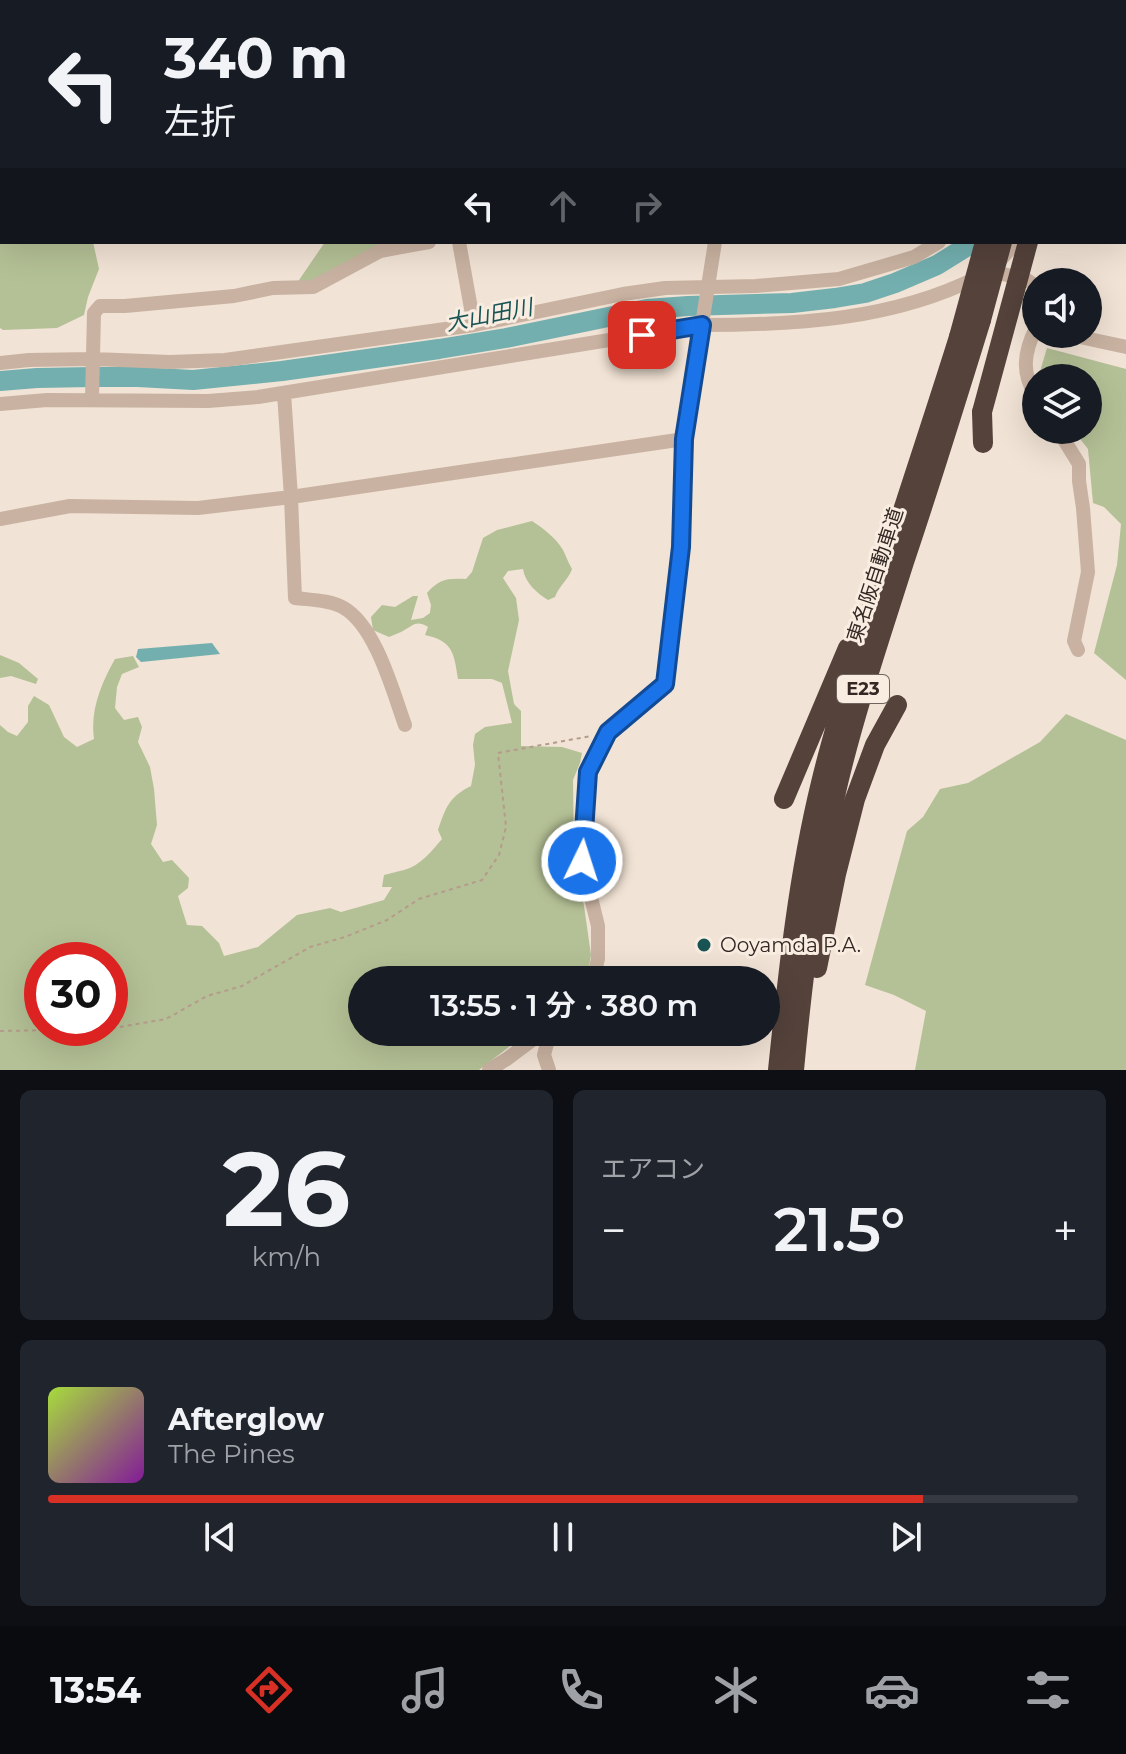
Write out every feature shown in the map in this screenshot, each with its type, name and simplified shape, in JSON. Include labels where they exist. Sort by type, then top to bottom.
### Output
[{"type":"highway","name":"東名阪自動車道","points":[[778,1070],[793,933],[821,783],[881,576],[959,337],[984,244]]},
{"type":"highway","name":"東名阪自動車道","points":[[795,1070],[809,934],[837,784],[857,709],[932,478],[1001,244]]},
{"type":"highway","points":[[983,443],[982,412],[1027,244]]},
{"type":"highway","points":[[784,799],[866,600],[881,576]]},
{"type":"highway","points":[[795,1070],[855,799],[875,745],[897,705]]},
{"type":"street","points":[[92,399],[94,313],[100,306],[234,296],[273,288],[313,287],[380,251],[416,244]]},
{"type":"street","points":[[459,244],[474,325]]},
{"type":"street","points":[[596,966],[598,926],[582,861],[588,772],[608,732],[665,684],[681,547],[684,439],[715,244]]},
{"type":"street","points":[[0,363],[93,359],[199,362],[474,325],[665,288],[839,279],[914,257],[936,244]]},
{"type":"street","points":[[0,404],[92,399],[208,401],[284,393],[702,323],[769,325],[834,319],[883,311],[958,288],[991,271],[1014,244]]},
{"type":"street","points":[[991,271],[1022,279]]},
{"type":"street","points":[[1102,342],[1126,348]]},
{"type":"street","points":[[284,393],[295,598],[330,603],[344,608],[356,618],[377,650],[405,725]]},
{"type":"street","points":[[0,519],[70,506],[198,508],[684,439]]},
{"type":"street","points":[[1067,444],[1079,464],[1088,572],[1074,641],[1078,650]]},
{"type":"street","points":[[489,1070],[524,1046]]},
{"type":"street","points":[[546,1046],[544,1055],[549,1070]]},
{"type":"path","points":[[0,1031],[108,1029],[166,1019],[207,996],[242,986],[310,947],[387,920],[419,899],[482,880],[499,855],[506,827],[498,753],[608,732]]},
{"type":"green space","points":[[0,244],[93,244],[99,269],[84,315],[57,328],[0,328]]},
{"type":"green space","points":[[324,244],[387,244],[312,284],[297,283]]},
{"type":"green space","points":[[1047,348],[1126,369],[1126,680],[1094,653],[1117,565],[1121,524],[1104,507],[1093,503],[1088,449],[1084,444],[1102,444],[1102,364],[1042,364]]},
{"type":"green space","points":[[532,521],[556,541],[572,569],[555,597],[548,600],[529,583],[523,569],[508,571],[503,578],[516,598],[519,620],[508,671],[514,704],[521,711],[521,746],[562,747],[582,753],[573,780],[574,859],[591,955],[589,966],[348,966],[348,1046],[510,1046],[479,1070],[0,1070],[0,725],[17,736],[28,722],[28,706],[34,696],[49,705],[64,737],[77,747],[94,739],[95,708],[105,678],[115,659],[133,656],[139,667],[122,674],[115,708],[124,720],[138,717],[142,727],[138,742],[150,767],[157,825],[151,844],[163,862],[172,860],[189,878],[188,888],[178,896],[187,925],[202,926],[219,943],[224,956],[258,947],[297,915],[330,908],[341,912],[384,900],[392,887],[382,887],[384,875],[415,865],[442,839],[438,830],[446,809],[458,794],[471,786],[475,734],[485,727],[512,723],[502,683],[492,679],[458,679],[450,650],[441,641],[425,635],[428,627],[417,624],[389,637],[373,630],[371,617],[382,605],[395,607],[418,596],[411,620],[423,618],[430,613],[427,593],[444,580],[466,579],[472,572],[483,538],[497,530]]},
{"type":"green space","points":[[0,655],[19,663],[38,679],[36,684],[11,676],[0,678]]},
{"type":"green space","points":[[1066,714],[1126,740],[1126,1070],[915,1070],[926,1011],[865,985],[907,831],[923,817],[940,789],[968,783],[1040,742]]},
{"type":"water","points":[[212,643],[220,654],[141,662],[136,657],[138,649]]},
{"type":"waterway","name":"大山田川","points":[[0,381],[92,377],[193,380],[439,349],[647,309],[792,303],[835,298],[865,293],[895,283],[937,265],[971,244]]},
{"type":"place","name":"Ooyamda P.A.","points":[[704,945]]},
{"type":"route","points":[[582,861],[588,772],[608,732],[665,684],[681,547],[684,439],[702,325],[642,335]]}]
